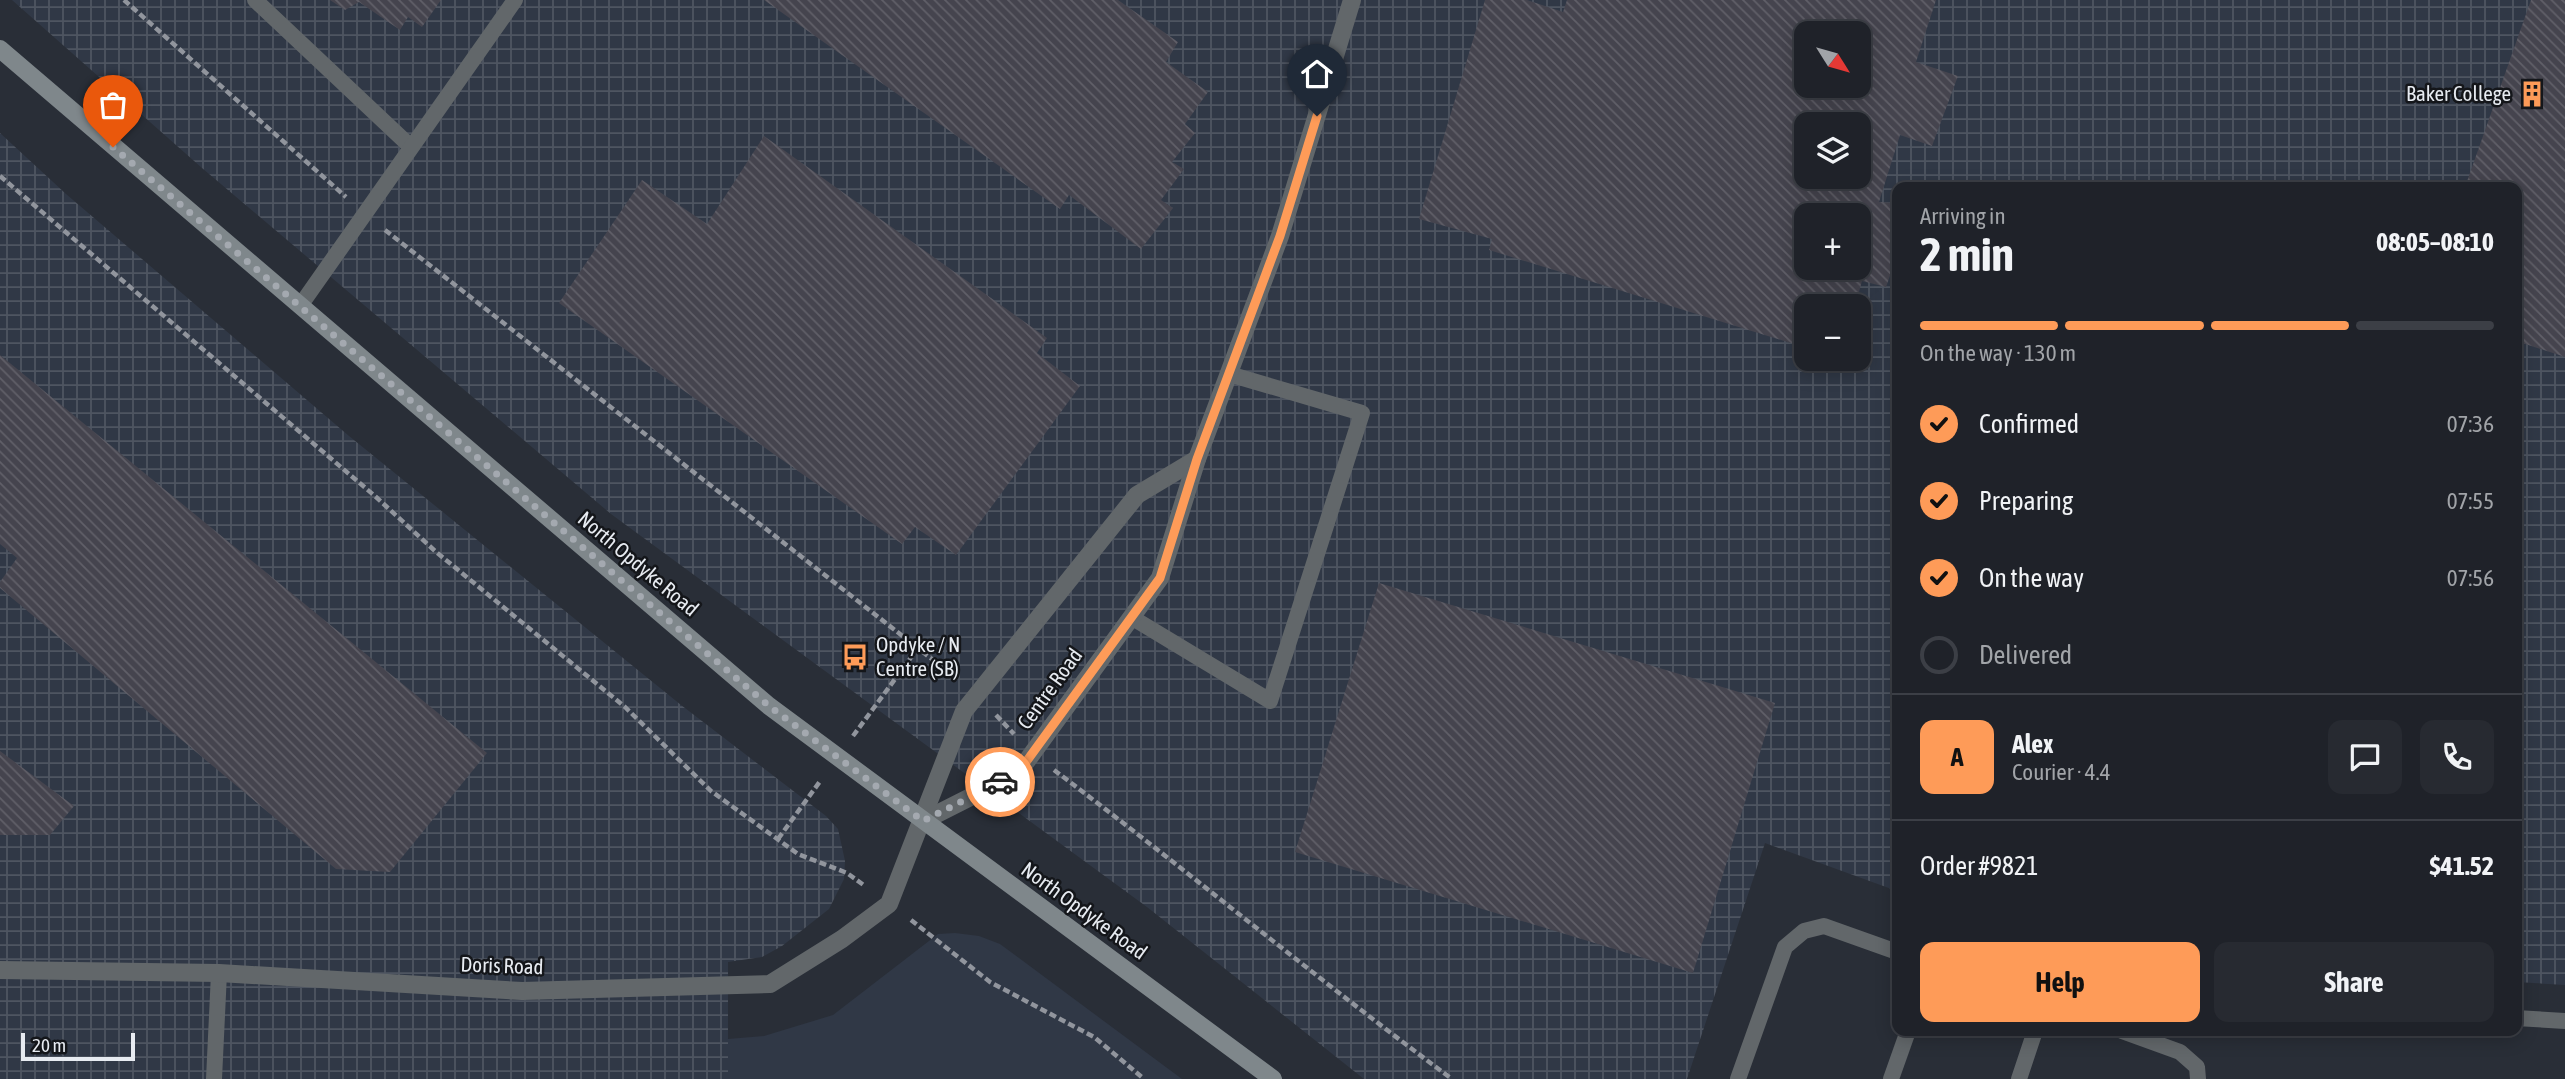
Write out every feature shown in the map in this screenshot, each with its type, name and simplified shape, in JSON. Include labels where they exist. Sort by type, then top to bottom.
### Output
[{"type":"main road","name":"North Opdyke Road","points":[[0,49],[769,706],[1273,1079]]},
{"type":"street","name":"Centre Road","points":[[923,821],[1018,773],[1160,578],[1197,459],[1280,236],[1352,0]]},
{"type":"street","points":[[923,821],[964,711],[1137,495],[1197,459]]},
{"type":"street","name":"Doris Road","points":[[0,970],[219,973],[522,991],[770,984],[842,939],[889,904],[923,821]]},
{"type":"lane","points":[[256,0],[410,146]]},
{"type":"lane","points":[[300,306],[515,0]]},
{"type":"lane","points":[[1131,617],[1270,701],[1362,412],[1229,374]]},
{"type":"lane","points":[[1738,1079],[1785,947],[1804,931],[1824,926],[1892,950]]},
{"type":"lane","points":[[214,1079],[219,973]]},
{"type":"lane","points":[[2522,1018],[2565,1021]]},
{"type":"lane","points":[[1891,1079],[1906,1036]]},
{"type":"lane","points":[[2019,1079],[2033,1036]]},
{"type":"lane","points":[[2136,1036],[2180,1052],[2197,1067],[2198,1079]]},
{"type":"path","points":[[124,0],[363,213],[977,695],[1032,753],[1143,836],[1339,995],[1452,1079]]},
{"type":"path","points":[[0,176],[376,497],[454,568],[625,707],[711,791],[798,853],[847,873]]},
{"type":"path","points":[[931,934],[990,982],[1094,1037],[1144,1079]]},
{"type":"shaded area","points":[[12,0],[2565,0],[2565,985],[2522,982],[2522,182],[1892,182],[1892,889],[1765,843],[1687,1079],[1364,1079],[1147,907],[611,514],[202,168]]},
{"type":"shaded area","points":[[0,133],[66,194],[349,436],[681,705],[826,816],[838,829],[845,861],[844,879],[829,909],[782,946],[762,957],[728,962],[728,1079],[0,1079]]},
{"type":"shaded area","points":[[938,934],[979,936],[1000,944],[1182,1079],[728,1079],[728,1039],[764,1036],[833,1015]]},
{"type":"building","points":[[330,0],[441,0],[422,27],[408,17],[400,30],[359,2],[345,10]]},
{"type":"building","points":[[764,0],[1118,0],[1178,42],[1166,62],[1208,92],[1185,124],[1195,133],[1172,162],[1184,169],[1161,200],[1173,208],[1141,249],[1069,195],[1060,209]]},
{"type":"building","points":[[1485,0],[1527,0],[1563,12],[1567,0],[1936,0],[1916,62],[1958,76],[1932,146],[1900,135],[1879,202],[1892,203],[1892,270],[1886,287],[1862,281],[1858,294],[1794,294],[1794,344],[1489,250],[1492,239],[1419,219]]},
{"type":"building","name":"Baker College","points":[[2531,0],[2565,0],[2565,357],[2522,343],[2522,182],[2467,182]]},
{"type":"building","points":[[764,136],[1047,338],[1037,353],[1080,386],[956,555],[915,527],[902,544],[559,303],[642,180],[707,224]]},
{"type":"building","points":[[0,355],[487,753],[390,872],[336,869],[0,588],[0,582],[17,558],[0,544]]},
{"type":"building","points":[[1379,583],[1775,703],[1693,973],[1295,852]]},
{"type":"building","points":[[0,751],[74,806],[50,835],[0,835]]},
{"type":"way so far","points":[[113,147],[769,706],[923,821],[1000,782]]},
{"type":"place","name":"Baker College","points":[[2532,94]]},
{"type":"place","name":"Opdyke / N Centre (SB)","points":[[855,657]]},
{"type":"route","points":[[1000,782],[1018,773],[1160,578],[1197,459],[1280,236],[1317,116]]}]
